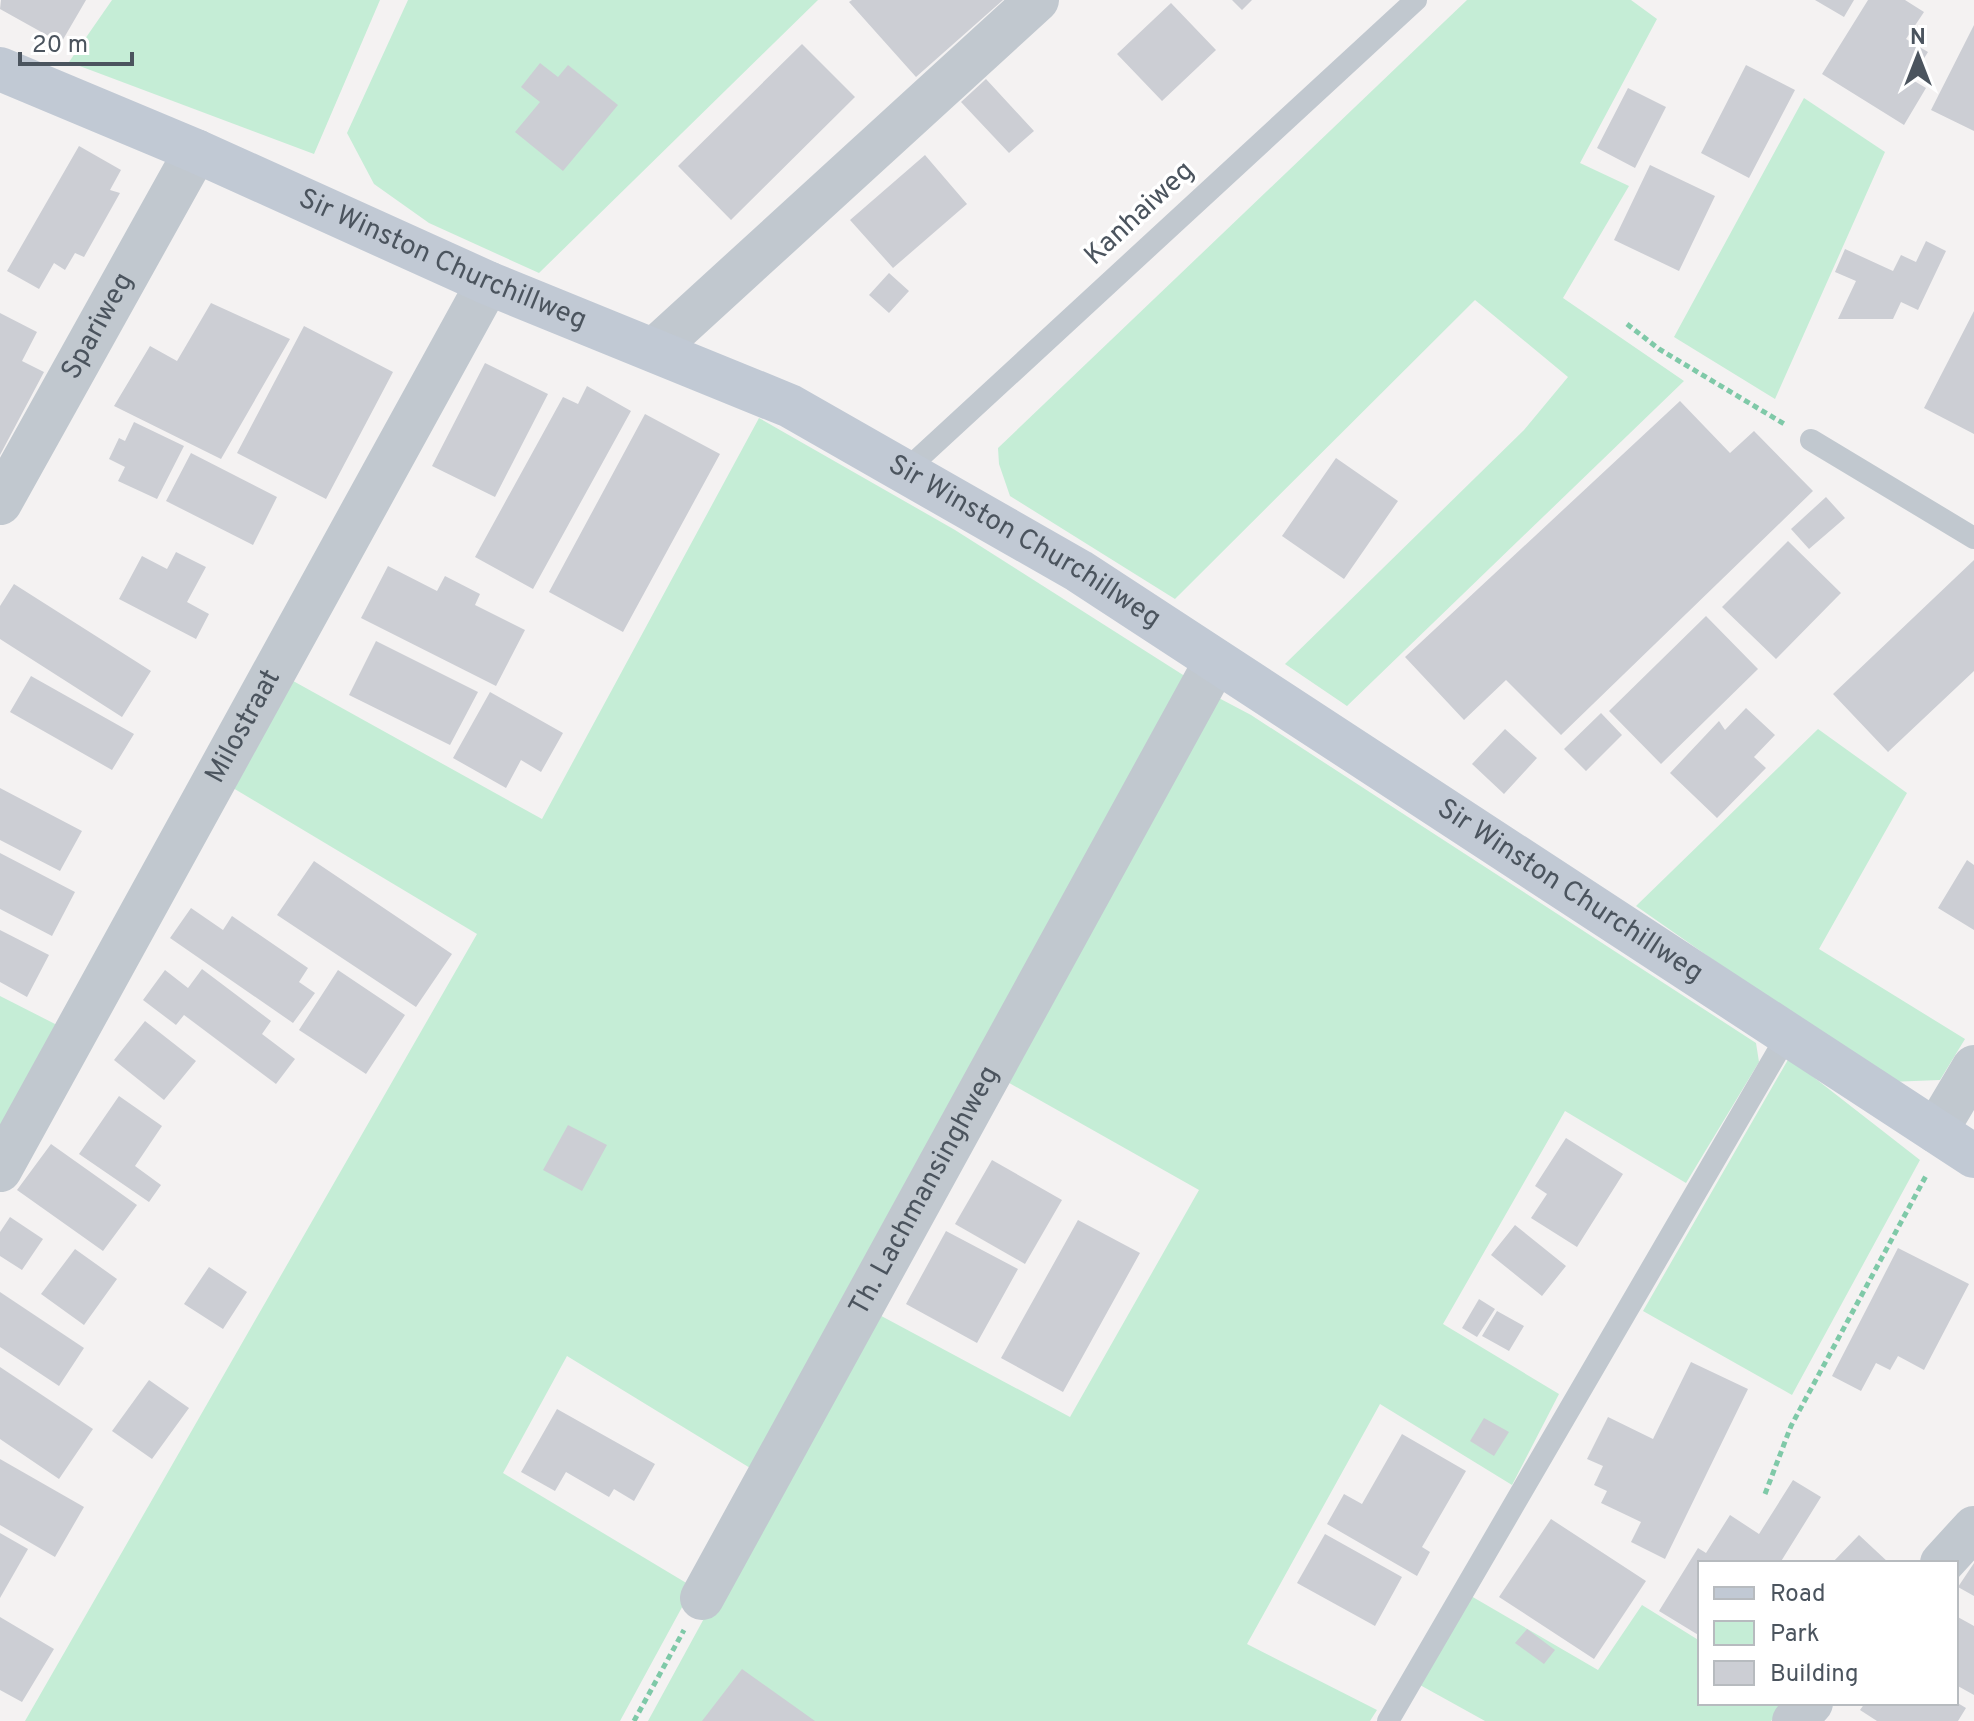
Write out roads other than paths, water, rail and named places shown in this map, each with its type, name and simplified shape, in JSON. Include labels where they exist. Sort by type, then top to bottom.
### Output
[{"type":"street","points":[[654,350],[1037,0]]},
{"type":"street","name":"Sir Winston Churchillweg","points":[[0,69],[196,151],[488,283],[790,406],[1079,571],[1952,1141]]},
{"type":"street","name":"Spariweg","points":[[0,503],[196,151]]},
{"type":"street","name":"Milostraat","points":[[0,1170],[488,283]]},
{"type":"street","name":"Th. Lachmansinghweg","points":[[702,1598],[1216,661]]},
{"type":"street","points":[[1952,1141],[1974,1067]]},
{"type":"street","points":[[1944,1561],[1974,1528]]},
{"type":"street","points":[[1794,1721],[1809,1705]]},
{"type":"lane","name":"Kanhaiweg","points":[[905,471],[1416,0]]},
{"type":"lane","points":[[1811,440],[1974,538]]},
{"type":"lane","points":[[1388,1721],[1788,1034]]}]
